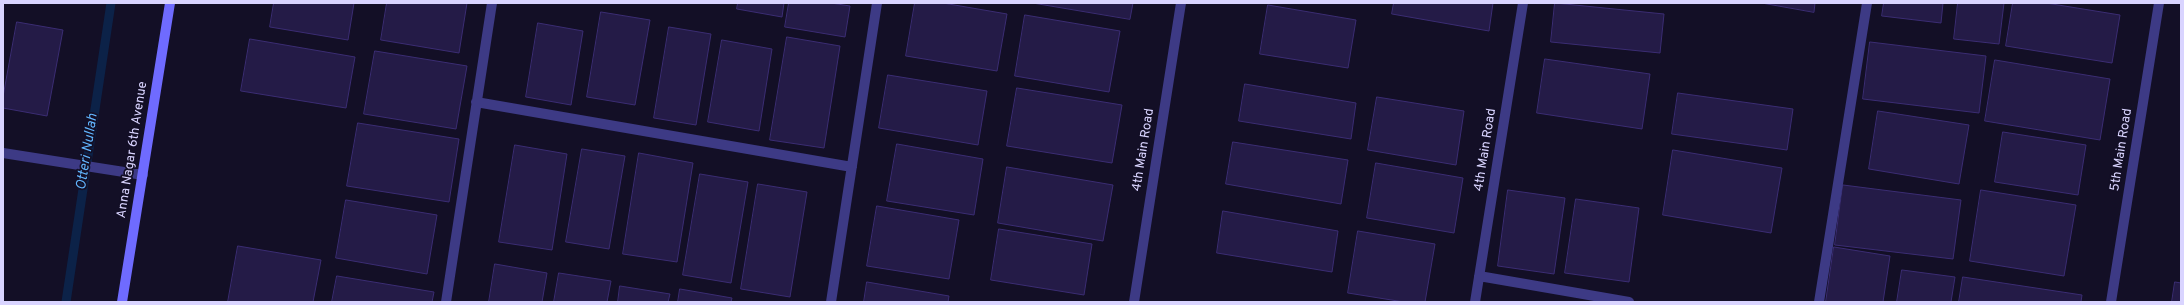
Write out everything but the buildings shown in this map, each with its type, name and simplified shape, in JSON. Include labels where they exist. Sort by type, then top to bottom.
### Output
[{"type":"street","name":"Anna Nagar 6th Avenue","points":[[122,302],[170,3]]},
{"type":"street","points":[[446,302],[492,3]]},
{"type":"street","points":[[831,302],[877,3]]},
{"type":"street","name":"4th Main Road","points":[[1134,302],[1181,3]]},
{"type":"street","name":"4th Main Road","points":[[1475,302],[1523,3]]},
{"type":"street","points":[[1819,302],[1867,3]]},
{"type":"street","name":"5th Main Road","points":[[2111,302],[2159,3]]},
{"type":"street","points":[[476,102],[852,167]]},
{"type":"street","points":[[3,154],[142,175]]},
{"type":"street","points":[[1479,276],[1629,302]]},
{"type":"waterway","name":"Otteri Nullah","points":[[66,302],[111,3]]}]
